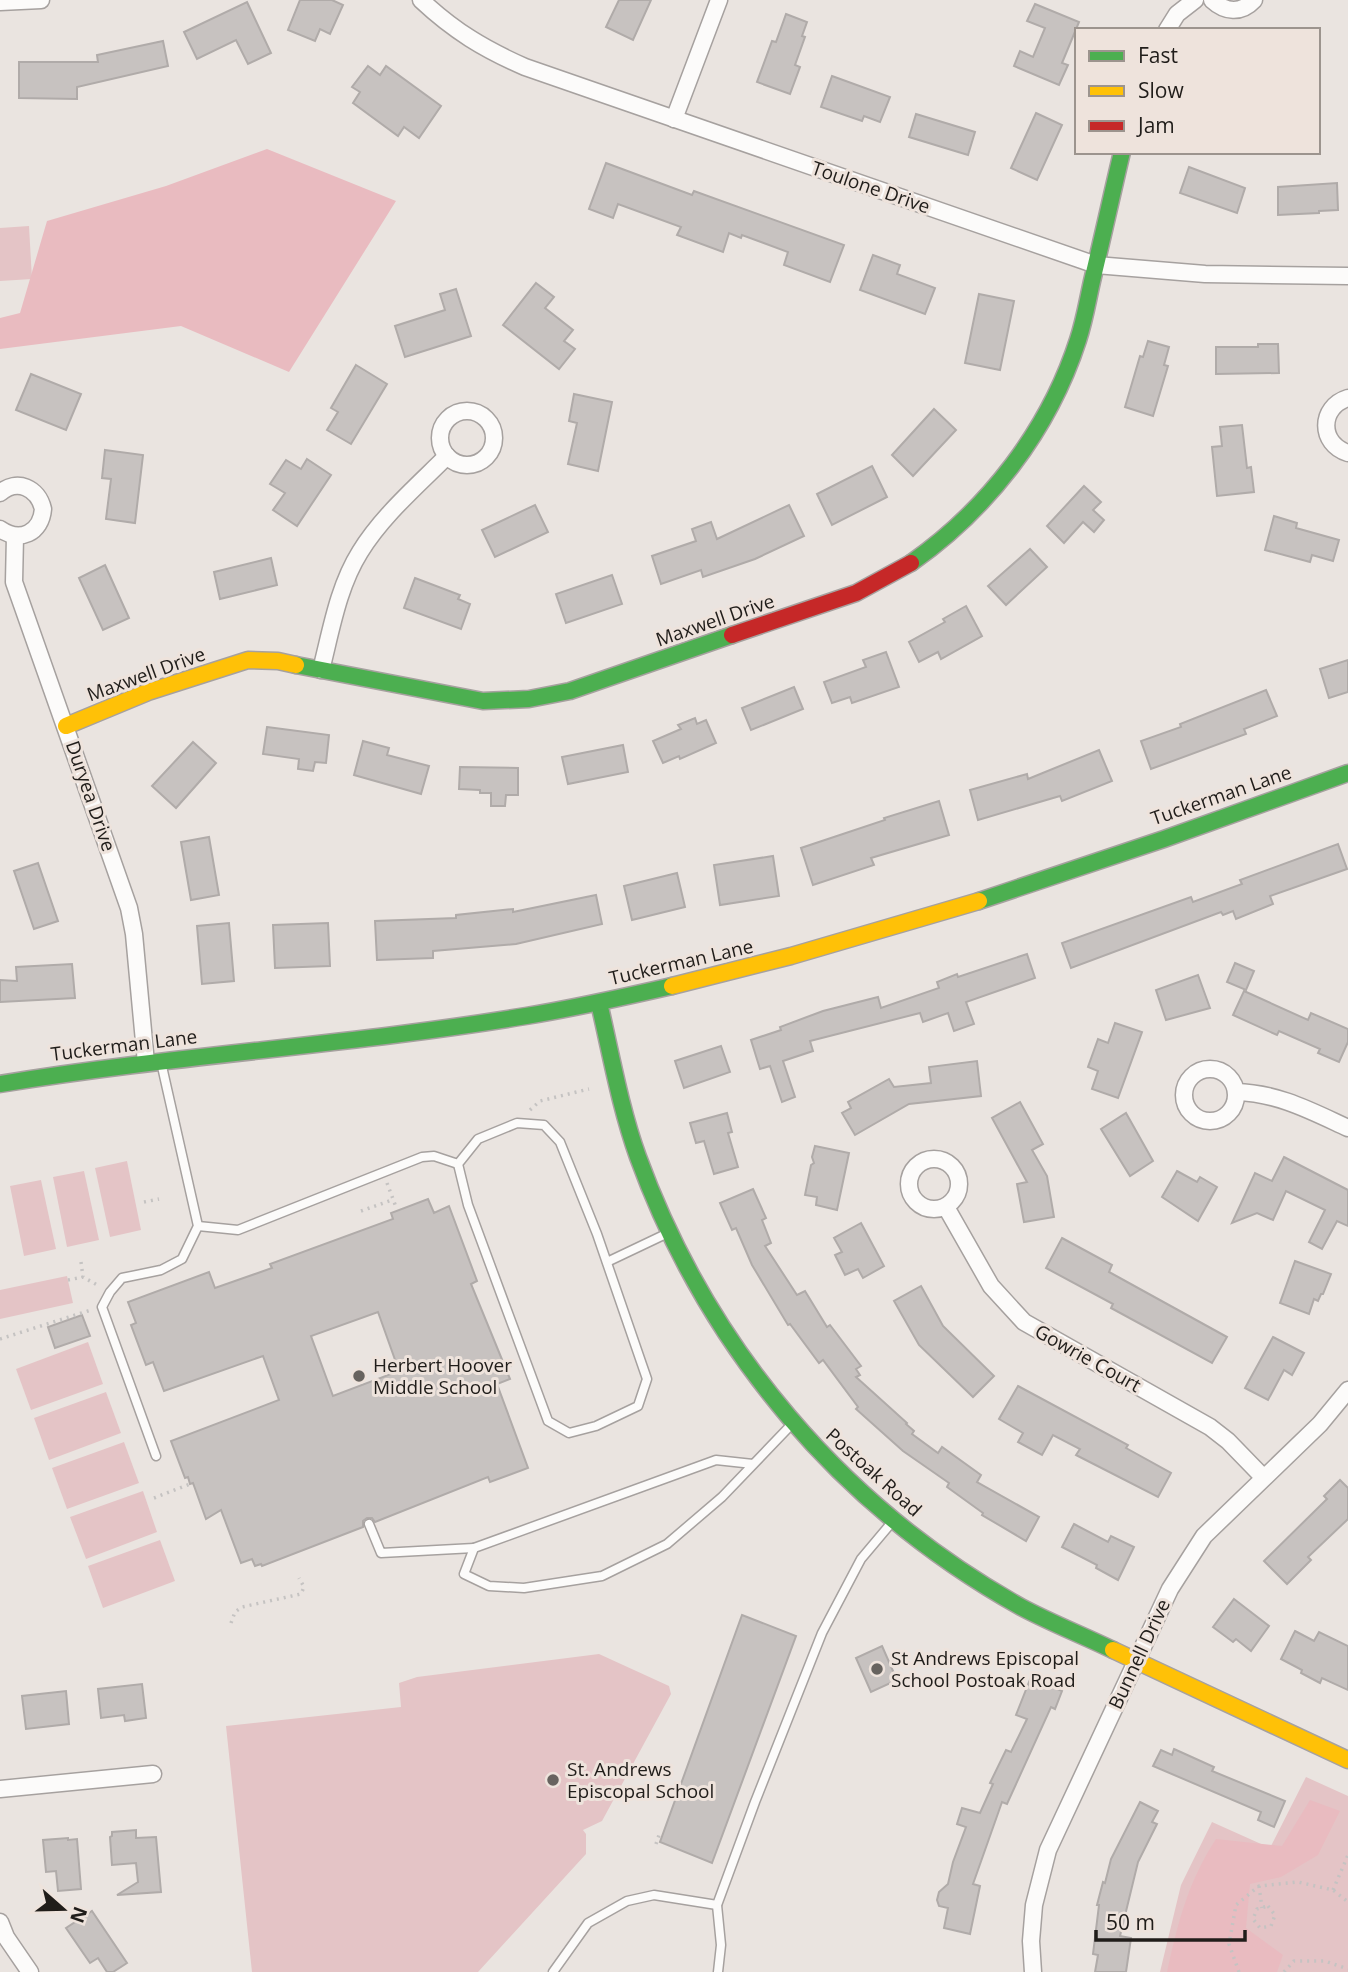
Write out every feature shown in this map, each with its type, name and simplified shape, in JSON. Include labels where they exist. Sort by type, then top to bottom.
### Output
[{"type":"street","points":[[0,2],[41,0]]},
{"type":"street","name":"Toulone Drive","points":[[421,0],[463,36],[493,53],[674,119],[1096,265],[1205,274],[1348,276]]},
{"type":"street","points":[[674,119],[719,0]]},
{"type":"street","points":[[1168,28],[1177,14],[1195,0]]},
{"type":"street","points":[[1212,0],[1226,9],[1234,10],[1250,5],[1254,0]]},
{"type":"street","name":"Maxwell Drive","points":[[66,726],[148,692],[248,660],[278,661],[483,701],[529,699],[609,680],[856,593],[883,579],[920,557],[1001,481],[1025,449],[1052,404],[1078,342],[1122,154]]},
{"type":"street","points":[[1348,398],[1337,402],[1331,409],[1326,425],[1331,442],[1348,453]]},
{"type":"street","points":[[321,670],[339,603],[359,554],[394,509],[447,456]]},
{"type":"street","name":"Duryea Drive","points":[[0,493],[11,486],[20,485],[36,493],[41,500],[42,517],[38,525],[24,536],[8,532],[14,582],[129,908],[154,1062]]},
{"type":"street","name":"Tuckerman Lane","points":[[0,1084],[154,1062],[416,1032],[599,1003],[786,958],[965,906],[1348,773]]},
{"type":"street","name":"Postoak Road","points":[[599,1003],[637,1155],[668,1233],[696,1287],[727,1338],[792,1424],[848,1482],[893,1521],[971,1577],[1022,1607],[1348,1760]]},
{"type":"street","points":[[1236,1092],[1260,1093],[1287,1100],[1348,1128]]},
{"type":"street","name":"Gowrie Court","points":[[946,1207],[991,1286],[1024,1322],[1210,1427],[1228,1441],[1263,1478]]},
{"type":"street","name":"Bunnell Drive","points":[[1033,1972],[1031,1941],[1034,1905],[1048,1850],[1170,1590],[1204,1536],[1320,1424],[1348,1390]]},
{"type":"street","points":[[0,1789],[153,1774]]},
{"type":"street","points":[[0,1922],[6,1937],[30,1972]]},
{"type":"lane","points":[[154,1062],[198,1226],[182,1259],[161,1270],[122,1279],[110,1292],[102,1307],[156,1457]]},
{"type":"lane","points":[[517,1123],[544,1125],[560,1142],[607,1262],[616,1295],[647,1379],[638,1406],[596,1426],[569,1433],[548,1421],[468,1205],[458,1164],[478,1139],[517,1123]]},
{"type":"lane","points":[[198,1226],[238,1230],[422,1157],[434,1156],[458,1164]]},
{"type":"lane","points":[[607,1262],[668,1233]]},
{"type":"lane","points":[[474,1548],[464,1574],[489,1586],[524,1588],[602,1576],[667,1544],[722,1497],[792,1424]]},
{"type":"lane","points":[[369,1524],[381,1553],[474,1548],[716,1460],[753,1464]]},
{"type":"lane","points":[[718,1972],[721,1945],[717,1905],[822,1633],[861,1559],[893,1521]]},
{"type":"lane","points":[[553,1972],[588,1923],[627,1901],[654,1895],[717,1905]]},
{"type":"path","points":[[517,1123],[540,1101],[589,1089]]},
{"type":"path","points":[[384,1173],[396,1208]]},
{"type":"path","points":[[144,1202],[159,1199]]},
{"type":"path","points":[[361,1211],[393,1200]]},
{"type":"path","points":[[81,1262],[83,1277]]},
{"type":"path","points":[[68,1280],[83,1277],[99,1286]]},
{"type":"path","points":[[0,1339],[88,1310]]},
{"type":"path","points":[[505,1371],[512,1364]]},
{"type":"path","points":[[154,1498],[190,1484]]},
{"type":"path","points":[[231,1623],[236,1612],[242,1607],[301,1594],[304,1587],[299,1578]]},
{"type":"path","points":[[656,1844],[660,1832]]},
{"type":"path","points":[[1333,1890],[1348,1855]]},
{"type":"path","points":[[1239,1972],[1229,1944],[1236,1905],[1259,1886],[1298,1882],[1333,1890],[1348,1902]]},
{"type":"path","points":[[1259,1886],[1262,1908]]},
{"type":"path","points":[[1268,1906],[1275,1915],[1271,1926],[1260,1928],[1253,1919],[1256,1909],[1262,1908],[1268,1906]]},
{"type":"path","points":[[1284,1972],[1294,1961],[1325,1961],[1348,1969]]},
{"type":"shaded area","points":[[267,149],[396,201],[289,372],[181,326],[0,349],[0,318],[20,313],[47,221],[166,186]]},
{"type":"shaded area","points":[[29,226],[32,279],[0,281],[0,228]]},
{"type":"shaded area","points":[[127,1161],[141,1230],[110,1237],[95,1168]]},
{"type":"shaded area","points":[[84,1171],[99,1240],[67,1247],[53,1177]]},
{"type":"shaded area","points":[[41,1180],[56,1249],[24,1256],[10,1186]]},
{"type":"shaded area","points":[[67,1276],[73,1303],[0,1319],[0,1290]]},
{"type":"shaded area","points":[[88,1342],[103,1384],[31,1410],[16,1369]]},
{"type":"shaded area","points":[[106,1392],[121,1433],[49,1460],[34,1418]]},
{"type":"shaded area","points":[[124,1442],[139,1483],[67,1509],[52,1468]]},
{"type":"shaded area","points":[[143,1491],[157,1532],[86,1559],[70,1517]]},
{"type":"shaded area","points":[[160,1540],[175,1581],[103,1608],[88,1566]]},
{"type":"shaded area","points":[[599,1654],[669,1686],[671,1694],[602,1821],[583,1830],[586,1834],[586,1854],[478,1972],[252,1972],[226,1726],[401,1707],[399,1683],[417,1677]]},
{"type":"shaded area","points":[[1306,1777],[1348,1796],[1348,1972],[1160,1972],[1181,1885],[1212,1822],[1270,1848]]},
{"type":"shaded area","points":[[1310,1800],[1340,1811],[1318,1855],[1281,1877],[1250,1884],[1246,1928],[1283,1955],[1277,1972],[1167,1972],[1185,1903],[1198,1871],[1216,1839],[1282,1846]]},
{"type":"building","points":[[300,0],[332,0],[343,5],[330,34],[320,29],[315,41],[288,30]]},
{"type":"building","points":[[619,0],[651,0],[633,40],[606,27]]},
{"type":"building","points":[[247,2],[271,53],[248,64],[236,40],[197,59],[184,32]]},
{"type":"building","points":[[1035,4],[1079,22],[1062,63],[1068,65],[1059,85],[1014,66],[1020,51],[1033,57],[1045,28],[1027,21]]},
{"type":"building","points":[[786,14],[807,22],[802,36],[805,37],[795,65],[800,67],[790,94],[757,82],[772,41],[776,42]]},
{"type":"building","points":[[163,41],[168,66],[77,87],[77,99],[19,98],[19,62],[98,62],[97,55]]},
{"type":"building","points":[[368,66],[380,75],[386,66],[441,106],[419,138],[404,127],[398,136],[353,103],[360,92],[352,87]]},
{"type":"building","points":[[832,76],[890,97],[880,122],[864,116],[862,121],[821,107]]},
{"type":"building","points":[[1036,113],[1062,125],[1037,180],[1011,168]]},
{"type":"building","points":[[916,114],[975,132],[968,155],[909,137]]},
{"type":"building","points":[[606,163],[692,195],[694,191],[844,245],[830,282],[784,265],[788,252],[742,235],[741,238],[729,233],[723,252],[677,235],[681,227],[618,204],[613,218],[589,209]]},
{"type":"building","points":[[1189,167],[1245,188],[1237,213],[1180,193]]},
{"type":"building","points":[[1337,183],[1338,210],[1278,215],[1278,187]]},
{"type":"building","points":[[873,255],[900,265],[897,274],[935,288],[925,314],[860,290]]},
{"type":"building","points":[[536,283],[554,297],[545,308],[573,330],[564,341],[575,349],[559,369],[503,325]]},
{"type":"building","points":[[456,289],[471,336],[405,357],[395,326],[445,310],[440,294]]},
{"type":"building","points":[[979,294],[1014,301],[1000,370],[965,363]]},
{"type":"building","points":[[1148,341],[1169,347],[1164,365],[1168,366],[1153,416],[1125,407],[1140,356],[1143,357]]},
{"type":"building","points":[[1258,344],[1278,344],[1279,373],[1216,374],[1216,347],[1258,347]]},
{"type":"building","points":[[356,365],[387,384],[351,444],[327,430],[338,412],[331,408]]},
{"type":"building","points":[[31,374],[81,394],[66,430],[16,410]]},
{"type":"building","points":[[574,394],[612,402],[598,471],[568,464],[577,423],[569,421]]},
{"type":"building","points":[[934,409],[956,430],[913,476],[892,455]]},
{"type":"building","points":[[1242,425],[1247,468],[1251,467],[1254,492],[1217,496],[1212,447],[1222,446],[1220,427]]},
{"type":"building","points":[[105,450],[143,455],[135,523],[106,519],[111,479],[102,478]]},
{"type":"building","points":[[307,459],[331,475],[297,526],[273,510],[285,493],[270,484],[286,460],[301,469]]},
{"type":"building","points":[[872,466],[887,497],[832,525],[817,494]]},
{"type":"building","points":[[1084,486],[1101,502],[1093,510],[1104,520],[1094,532],[1083,522],[1064,543],[1047,526]]},
{"type":"building","points":[[535,505],[548,532],[495,557],[482,530]]},
{"type":"building","points":[[789,505],[804,536],[755,559],[703,577],[701,570],[661,584],[652,556],[696,541],[692,529],[711,522],[717,539]]},
{"type":"building","points":[[1274,516],[1297,523],[1296,528],[1339,540],[1333,561],[1312,555],[1310,562],[1265,550]]},
{"type":"building","points":[[1030,549],[1047,567],[1006,605],[988,586]]},
{"type":"building","points":[[271,558],[277,585],[220,599],[214,572]]},
{"type":"building","points":[[105,565],[129,618],[103,630],[79,578]]},
{"type":"building","points":[[612,575],[622,604],[566,623],[556,594]]},
{"type":"building","points":[[415,578],[460,595],[458,599],[470,604],[461,629],[404,608]]},
{"type":"building","points":[[966,606],[982,636],[941,659],[938,652],[919,662],[909,642],[945,622],[943,619]]},
{"type":"building","points":[[886,652],[899,687],[852,703],[850,697],[832,703],[824,682],[866,667],[863,660]]},
{"type":"building","points":[[1348,660],[1348,692],[1329,698],[1320,669]]},
{"type":"building","points":[[794,687],[803,709],[751,730],[742,708]]},
{"type":"building","points":[[1266,690],[1277,716],[1244,729],[1246,734],[1151,769],[1141,741],[1181,727],[1180,724]]},
{"type":"building","points":[[695,718],[697,724],[706,720],[716,743],[680,759],[679,756],[663,763],[653,741],[681,729],[678,725]]},
{"type":"building","points":[[267,727],[329,735],[326,763],[315,762],[313,771],[298,769],[299,759],[263,754]]},
{"type":"building","points":[[363,741],[389,748],[387,755],[429,766],[421,794],[354,775]]},
{"type":"building","points":[[193,742],[216,763],[176,808],[152,786]]},
{"type":"building","points":[[623,745],[628,772],[568,784],[562,757]]},
{"type":"building","points":[[1099,750],[1112,781],[1062,801],[1060,796],[978,820],[970,790],[1027,774],[1028,779]]},
{"type":"building","points":[[460,767],[518,768],[518,795],[506,795],[505,806],[491,806],[491,793],[459,789]]},
{"type":"building","points":[[939,801],[949,835],[871,858],[874,865],[813,885],[801,848]]},
{"type":"building","points":[[209,837],[219,895],[191,900],[181,842]]},
{"type":"building","points":[[1338,844],[1347,869],[1270,896],[1273,904],[1236,919],[1233,911],[1223,915],[1221,912],[1071,968],[1062,943],[1191,897],[1193,902],[1242,884],[1240,880]]},
{"type":"building","points":[[773,856],[779,896],[720,905],[714,865]]},
{"type":"building","points":[[38,863],[58,921],[34,929],[14,871]]},
{"type":"building","points":[[677,873],[685,907],[632,920],[624,886]]},
{"type":"building","points":[[596,895],[602,924],[516,944],[433,951],[433,958],[377,960],[375,921],[456,918],[456,915],[513,909],[513,912]]},
{"type":"building","points":[[229,923],[234,981],[202,984],[197,926]]},
{"type":"building","points":[[328,923],[330,966],[275,968],[273,925]]},
{"type":"building","points":[[1027,954],[1035,978],[966,1002],[974,1024],[954,1031],[948,1013],[923,1022],[920,1013],[810,1041],[813,1051],[783,1061],[795,1097],[782,1102],[770,1066],[760,1069],[751,1040],[781,1030],[780,1027],[823,1011],[878,997],[881,1008],[939,988],[937,982],[957,974],[958,977]]},
{"type":"building","points":[[1235,963],[1254,971],[1246,990],[1227,982]]},
{"type":"building","points":[[72,964],[75,998],[0,1002],[0,980],[17,981],[16,967]]},
{"type":"building","points":[[1198,975],[1210,1008],[1166,1020],[1156,990]]},
{"type":"building","points":[[1244,991],[1308,1020],[1311,1013],[1348,1029],[1348,1042],[1339,1062],[1318,1053],[1320,1049],[1279,1031],[1277,1035],[1233,1015]]},
{"type":"building","points":[[1115,1023],[1142,1032],[1118,1098],[1092,1089],[1098,1071],[1088,1067],[1098,1039],[1108,1043]]},
{"type":"building","points":[[721,1046],[730,1072],[684,1088],[675,1061]]},
{"type":"building","points":[[977,1061],[981,1096],[909,1104],[855,1135],[842,1113],[851,1108],[848,1102],[889,1079],[894,1087],[931,1083],[929,1067]]},
{"type":"building","points":[[1020,1102],[1043,1144],[1032,1150],[1047,1176],[1054,1217],[1024,1222],[1017,1184],[1027,1182],[992,1118]]},
{"type":"building","points":[[727,1113],[732,1132],[728,1133],[738,1167],[714,1174],[704,1141],[696,1143],[690,1123]]},
{"type":"building","points":[[1126,1113],[1153,1161],[1130,1176],[1101,1129]]},
{"type":"building","points":[[815,1146],[849,1153],[837,1210],[816,1205],[817,1197],[805,1195],[811,1165],[814,1163],[812,1157]]},
{"type":"building","points":[[1284,1157],[1348,1190],[1348,1226],[1337,1221],[1322,1249],[1309,1242],[1325,1210],[1286,1191],[1273,1220],[1257,1213],[1232,1223],[1255,1173],[1272,1181]]},
{"type":"building","points":[[1177,1171],[1197,1182],[1200,1177],[1217,1187],[1198,1221],[1162,1197]]},
{"type":"building","points":[[753,1189],[766,1218],[762,1220],[771,1243],[765,1246],[797,1295],[805,1291],[827,1327],[830,1325],[861,1366],[856,1369],[860,1375],[856,1377],[907,1423],[914,1431],[912,1434],[938,1453],[942,1447],[981,1475],[977,1482],[1039,1517],[1026,1541],[982,1515],[983,1513],[947,1487],[949,1483],[903,1451],[856,1409],[858,1407],[823,1360],[819,1363],[790,1324],[788,1325],[752,1265],[736,1228],[732,1230],[720,1203]]},
{"type":"building","points":[[428,1199],[434,1213],[449,1206],[477,1281],[471,1284],[510,1379],[497,1384],[528,1468],[490,1482],[488,1477],[375,1522],[372,1518],[367,1518],[363,1521],[363,1527],[262,1566],[255,1566],[252,1559],[241,1563],[221,1510],[206,1519],[193,1483],[190,1484],[188,1477],[185,1478],[171,1441],[279,1400],[263,1356],[164,1391],[153,1362],[146,1365],[131,1325],[136,1323],[128,1302],[209,1272],[215,1288],[272,1268],[270,1264],[393,1219],[391,1213]],"holes":[[[378,1312],[399,1371],[333,1396],[311,1336]]]},
{"type":"building","points":[[861,1223],[884,1266],[863,1278],[858,1269],[845,1275],[835,1255],[842,1252],[834,1238]]},
{"type":"building","points":[[1062,1238],[1112,1265],[1109,1272],[1227,1337],[1212,1363],[1111,1308],[1113,1304],[1046,1268]]},
{"type":"building","points":[[1295,1261],[1331,1274],[1323,1294],[1318,1301],[1314,1299],[1309,1314],[1280,1303]]},
{"type":"building","points":[[921,1286],[943,1326],[994,1376],[973,1397],[919,1345],[894,1301]]},
{"type":"building","points":[[82,1315],[90,1336],[55,1348],[48,1327]]},
{"type":"building","points":[[1273,1337],[1304,1353],[1292,1375],[1284,1370],[1268,1400],[1245,1388]]},
{"type":"building","points":[[1018,1386],[1128,1445],[1126,1448],[1171,1473],[1158,1497],[1076,1455],[1080,1449],[1053,1435],[1042,1455],[1018,1442],[1023,1433],[999,1419]]},
{"type":"building","points":[[1340,1480],[1348,1488],[1348,1519],[1308,1557],[1311,1560],[1287,1584],[1264,1561],[1327,1499],[1324,1496]]},
{"type":"building","points":[[1074,1524],[1108,1542],[1111,1536],[1134,1547],[1118,1580],[1096,1568],[1097,1565],[1062,1547]]},
{"type":"building","points":[[1234,1599],[1269,1626],[1251,1651],[1236,1639],[1233,1642],[1213,1627]]},
{"type":"building","points":[[742,1615],[796,1636],[712,1863],[660,1842]]},
{"type":"building","points":[[1295,1631],[1314,1641],[1319,1632],[1348,1646],[1348,1690],[1322,1678],[1320,1683],[1281,1659]]},
{"type":"building","name":"St Andrews Episcopal School Postoak Road","points":[[882,1646],[897,1680],[871,1692],[856,1658]]},
{"type":"building","points":[[1031,1677],[1062,1691],[1055,1709],[1051,1707],[1007,1804],[1002,1802],[973,1884],[980,1886],[970,1934],[944,1928],[948,1908],[939,1906],[937,1900],[939,1892],[948,1884],[966,1827],[957,1824],[962,1808],[980,1813],[993,1784],[990,1783],[1006,1750],[1011,1752],[1027,1719],[1016,1715]]},
{"type":"building","points":[[142,1684],[146,1718],[125,1721],[124,1715],[101,1718],[98,1689]]},
{"type":"building","points":[[66,1691],[69,1724],[26,1729],[22,1696]]},
{"type":"building","points":[[1174,1749],[1214,1767],[1212,1771],[1285,1801],[1274,1827],[1258,1820],[1261,1812],[1153,1766],[1161,1750],[1172,1755]]},
{"type":"building","points":[[1140,1802],[1158,1811],[1152,1822],[1157,1824],[1138,1862],[1120,1936],[1131,1938],[1126,1972],[1095,1972],[1098,1955],[1093,1954],[1097,1905],[1103,1882],[1105,1883],[1111,1859]]},
{"type":"building","points":[[136,1830],[136,1838],[156,1837],[161,1892],[117,1895],[138,1882],[136,1863],[112,1865],[110,1837],[112,1832]]},
{"type":"building","points":[[77,1839],[81,1889],[58,1891],[56,1871],[46,1872],[43,1840]]},
{"type":"building","points":[[92,1911],[127,1963],[113,1972],[107,1972],[98,1958],[90,1963],[66,1928]]},
{"type":"traffic: fast","points":[[911,563],[939,542],[990,492],[1033,436],[1050,405],[1066,373],[1080,332],[1122,154]]},
{"type":"traffic: fast","points":[[296,665],[483,701],[529,699],[570,691],[732,635]]},
{"type":"traffic: fast","points":[[979,901],[1348,773]]},
{"type":"traffic: fast","points":[[0,1084],[132,1065],[461,1026],[563,1009],[672,986]]},
{"type":"traffic: fast","points":[[599,1003],[632,1138],[667,1227],[702,1294],[743,1357],[789,1416],[840,1471],[895,1521],[956,1567],[1021,1607],[1113,1650]]},
{"type":"traffic: slow","points":[[66,726],[148,692],[248,660],[278,661],[296,665]]},
{"type":"traffic: slow","points":[[672,986],[791,956],[979,901]]},
{"type":"traffic: slow","points":[[1113,1650],[1348,1760]]},
{"type":"traffic: jam","points":[[732,635],[856,593],[911,563]]},
{"type":"place","name":"Herbert Hoover Middle School","points":[[359,1376]]},
{"type":"place","name":"St Andrews Episcopal School Postoak Road","points":[[877,1669]]},
{"type":"place","name":"St. Andrews Episcopal School","points":[[553,1780]]}]
